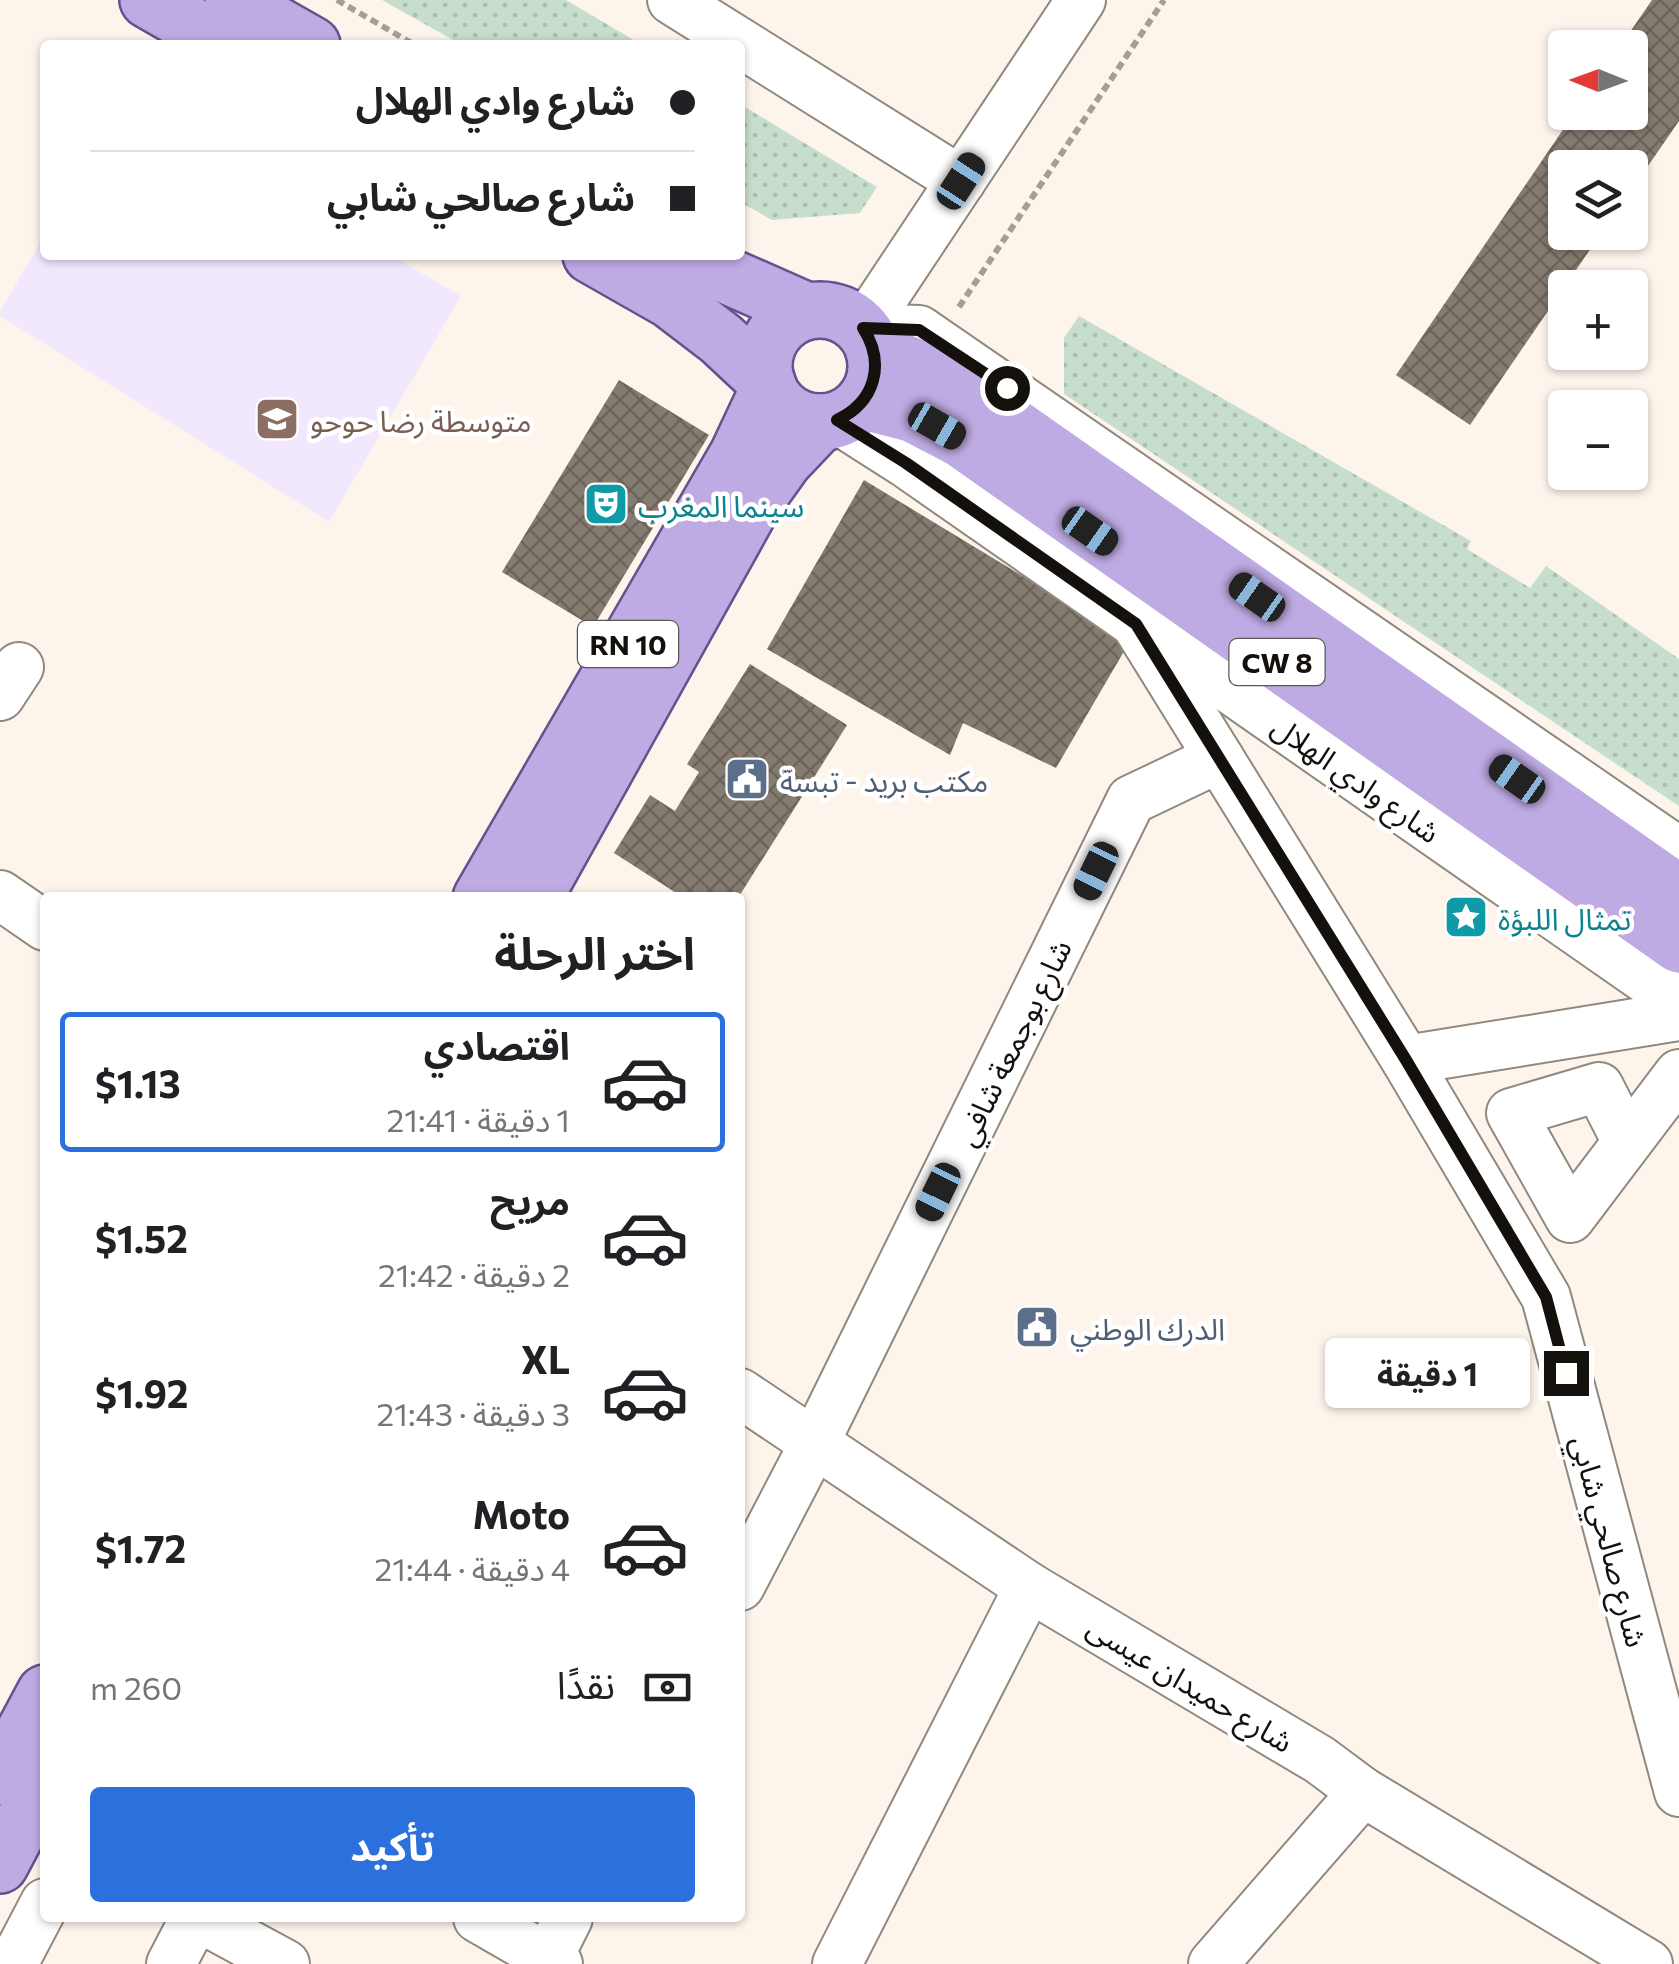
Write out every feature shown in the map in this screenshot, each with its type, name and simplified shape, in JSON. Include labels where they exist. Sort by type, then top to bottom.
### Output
[{"type":"main road","points":[[148,0],[217,40]]},
{"type":"main road","points":[[233,0],[303,40]]},
{"type":"main road","points":[[600,260],[670,300],[721,339],[768,385]]},
{"type":"main road","points":[[691,260],[807,311]]},
{"type":"main road","points":[[835,310],[850,317],[852,384],[804,420],[790,413],[777,402],[768,385],[764,364],[776,330],[807,311],[835,310]]},
{"type":"main road","name":"CW 8","points":[[852,384],[925,370],[965,392],[1679,893]]},
{"type":"main road","name":"RN 10","points":[[537,892],[752,506],[784,461],[852,384]]},
{"type":"main road","name":"شارع وادي الهلال","points":[[852,384],[960,439],[1679,946]]},
{"type":"main road","name":"RN 10","points":[[484,892],[738,454],[768,385]]},
{"type":"main road","points":[[23,1815],[40,1720]]},
{"type":"street","points":[[672,0],[736,40]]},
{"type":"street","points":[[852,384],[961,181],[1081,0]]},
{"type":"street","points":[[745,46],[961,181]]},
{"type":"street","points":[[852,384],[919,330],[1679,852]]},
{"type":"street","name":"شارع وادي الهلال","points":[[852,384],[906,463],[1679,1002]]},
{"type":"street","name":"شارع صالحي شابي","points":[[1136,624],[1406,1060],[1546,1297],[1679,1792]]},
{"type":"street","name":"شارع بوجمعة شافي","points":[[745,1576],[1131,800],[1219,758]]},
{"type":"street","points":[[0,895],[40,923]]},
{"type":"street","points":[[1406,1060],[1679,1016]]},
{"type":"street","points":[[1627,1142],[1679,1074]]},
{"type":"street","name":"شارع حميدان عيسى","points":[[745,1395],[1030,1586],[1648,1964]]},
{"type":"street","points":[[837,1964],[1030,1586]]},
{"type":"street","points":[[1213,1964],[1363,1792]]},
{"type":"street","points":[[13,1964],[40,1913]]},
{"type":"street","points":[[171,1964],[195,1922]]},
{"type":"street","points":[[205,1922],[285,1964]]},
{"type":"street","points":[[489,1922],[558,1946]]},
{"type":"path","points":[[336,0],[406,40]]},
{"type":"path","points":[[936,341],[1164,0]]},
{"type":"shaded area","name":"متوسطة رضا حوحو","points":[[40,243],[40,260],[400,260],[461,296],[329,522],[0,316]]},
{"type":"green space","points":[[382,0],[566,0],[634,40],[453,40]]},
{"type":"green space","points":[[745,107],[877,187],[860,213],[772,220],[745,205]]},
{"type":"green space","points":[[1079,316],[1471,541],[1467,549],[1530,588],[1546,566],[1679,659],[1679,806],[1064,394],[1064,338]]},
{"type":"building","points":[[1652,0],[1679,0],[1679,121],[1648,166],[1648,150],[1549,150],[1563,130],[1648,130],[1648,30],[1631,30]]},
{"type":"building","points":[[1548,152],[1548,250],[1590,250],[1576,270],[1548,270],[1548,311],[1470,425],[1396,375]]},
{"type":"building","name":"سينما المغرب","points":[[619,380],[709,435],[593,627],[502,572]]},
{"type":"building","points":[[864,480],[1130,641],[1056,768],[963,723],[950,755],[767,649]]},
{"type":"building","points":[[750,664],[847,725],[742,892],[675,892],[614,853],[650,795],[675,811],[699,772],[687,764]]},
{"type":"place","name":"متوسطة رضا حوحو","points":[[277,419]]},
{"type":"place","name":"سينما المغرب","points":[[606,504]]},
{"type":"place","name":"مكتب بريد - تبسة","points":[[747,779]]},
{"type":"place","name":"تمثال اللبؤة","points":[[1466,917]]},
{"type":"place","name":"الدرك الوطني","points":[[1037,1327]]},
{"type":"route","points":[[1007,388],[919,330],[863,328],[874,351],[876,369],[872,386],[864,402],[837,420],[906,463],[1136,624],[1406,1060],[1546,1297],[1566,1373]]}]
